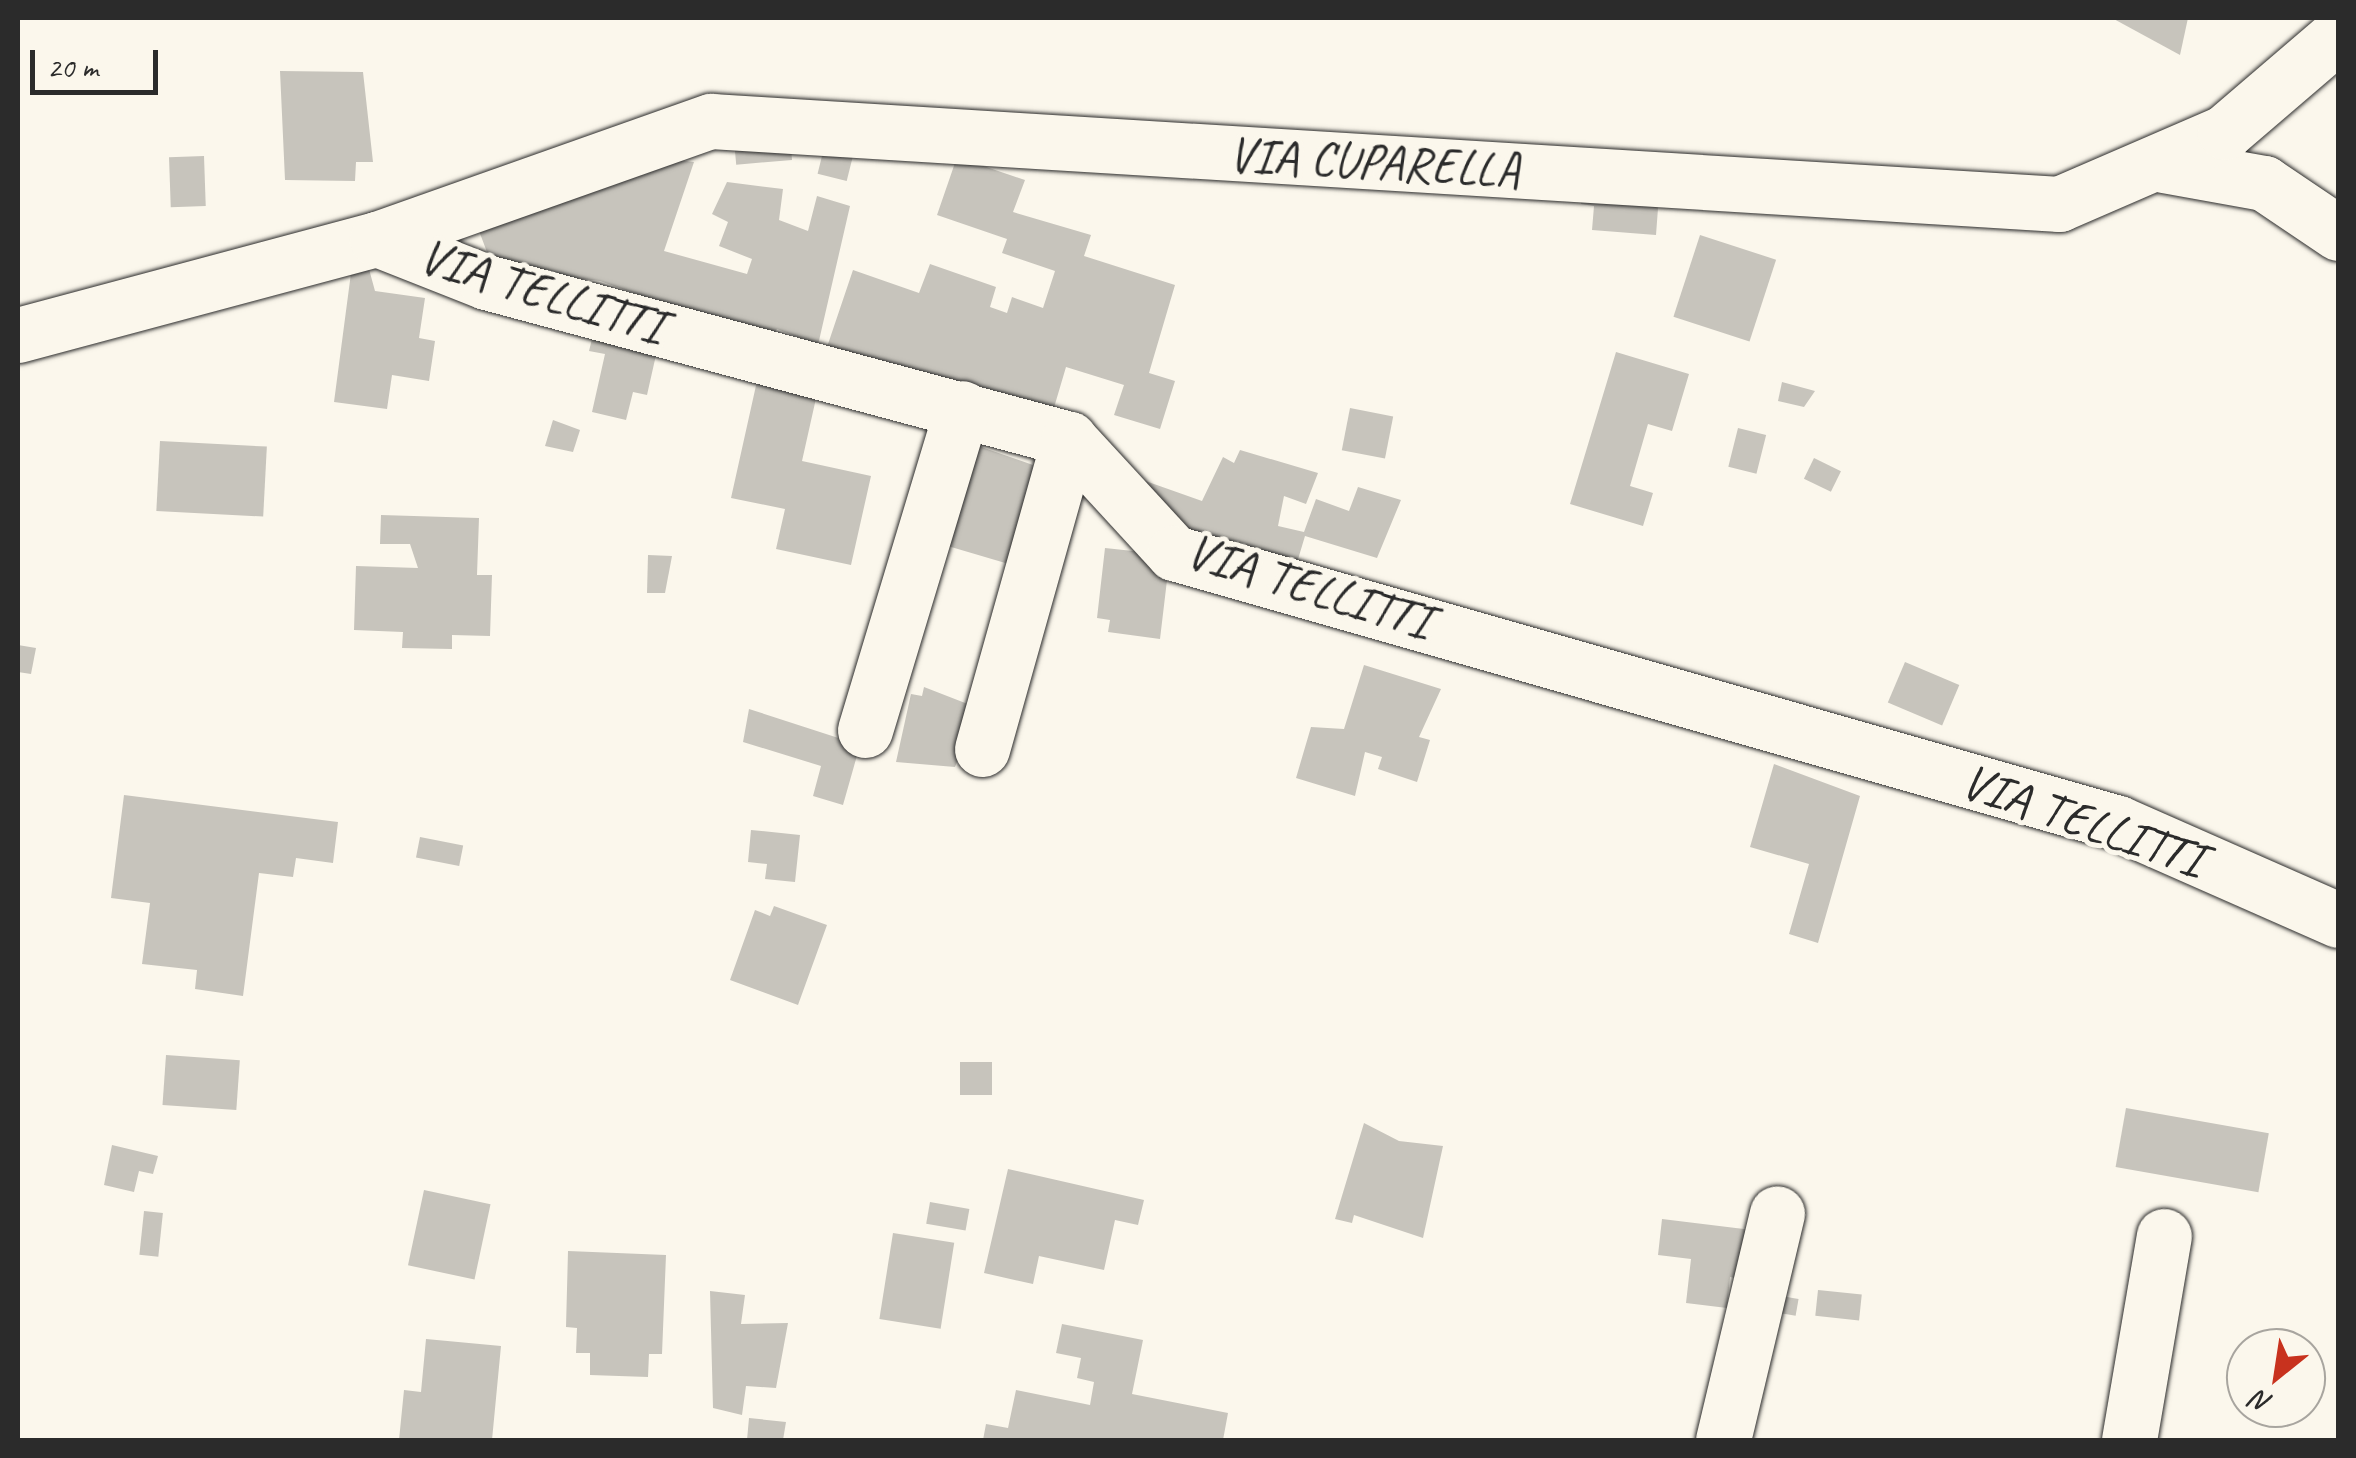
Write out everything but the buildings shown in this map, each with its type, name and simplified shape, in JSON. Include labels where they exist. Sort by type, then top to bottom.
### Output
[{"type":"street","name":"VIA CUPARELLA","points":[[377,239],[711,121],[2059,204],[2162,164],[2226,132],[2338,35]]},
{"type":"street","points":[[2162,164],[2264,184],[2338,233]]},
{"type":"street","name":"VIA TELLITTI","points":[[18,335],[377,239],[486,282],[1069,440],[1174,553],[2118,823],[2338,920]]},
{"type":"street","points":[[865,730],[962,408]]},
{"type":"street","points":[[982,748],[1069,440]]},
{"type":"street","points":[[1723,1440],[1777,1213]]},
{"type":"street","points":[[2130,1440],[2164,1236]]}]
